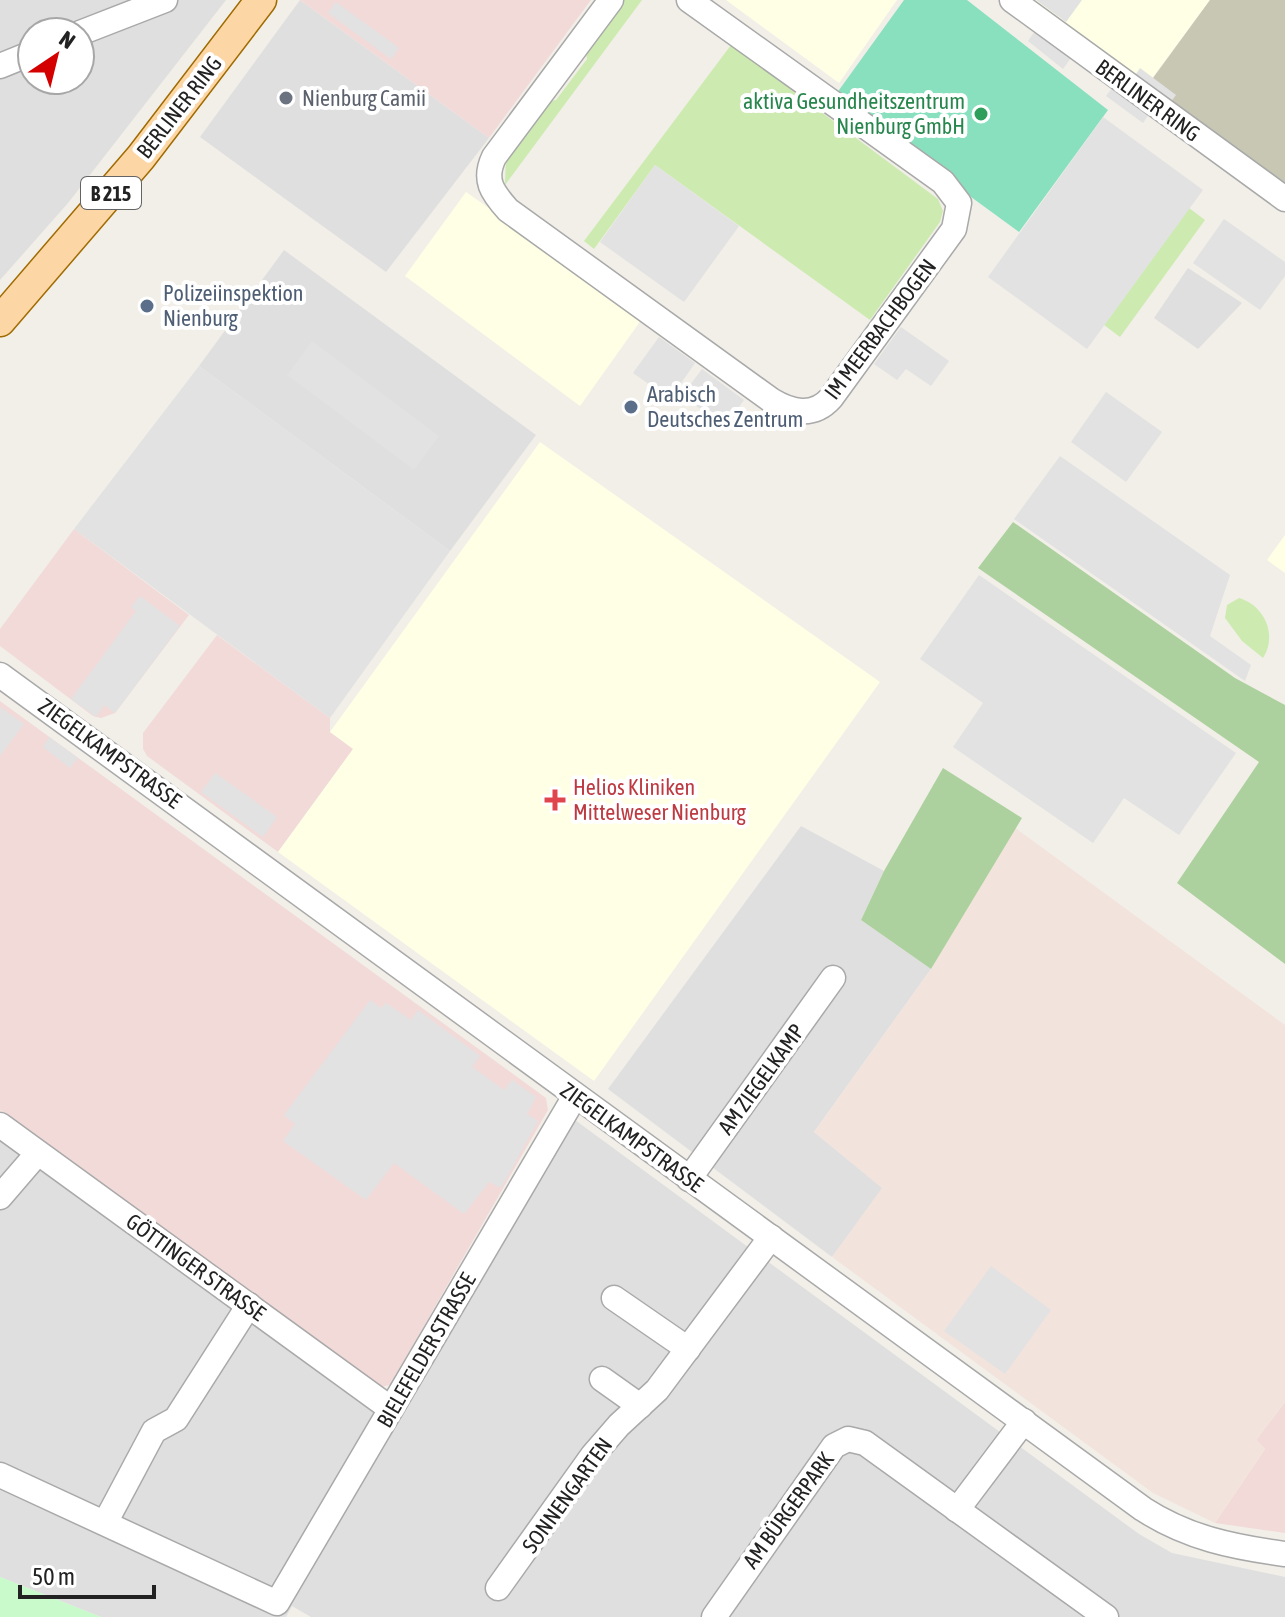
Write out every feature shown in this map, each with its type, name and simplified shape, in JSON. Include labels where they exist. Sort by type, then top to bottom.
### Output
[{"type":"main road","name":"BERLINER RING","points":[[0,321],[141,157],[261,0]]},
{"type":"street","points":[[96,27],[165,0]]},
{"type":"street","name":"IM MEERBACHBOGEN","points":[[611,0],[494,157],[489,168],[491,187],[508,210],[771,400],[789,410],[813,410],[831,398],[954,229],[959,203],[943,182],[689,0]]},
{"type":"street","name":"BERLINER RING","points":[[1012,0],[1285,199]]},
{"type":"street","name":"ZIEGELKAMPSTRASSE","points":[[0,675],[1166,1524],[1221,1545],[1285,1554]]},
{"type":"street","name":"AM ZIEGELKAMP","points":[[689,1179],[833,978]]},
{"type":"street","name":"BIELEFELDER STRASSE","points":[[105,1523],[277,1603],[575,1096]]},
{"type":"street","name":"GÖTTINGER STRASSE","points":[[0,1125],[391,1409]]},
{"type":"street","points":[[0,1197],[37,1154]]},
{"type":"street","name":"SONNENGARTEN","points":[[498,1588],[593,1455],[657,1390],[771,1237]]},
{"type":"street","points":[[614,1298],[688,1349]]},
{"type":"street","points":[[0,1475],[105,1523],[154,1431],[176,1419],[249,1305]]},
{"type":"street","points":[[602,1379],[640,1406]]},
{"type":"street","points":[[957,1510],[1024,1421]]},
{"type":"street","name":"AM BÜRGERPARK","points":[[714,1617],[834,1446],[848,1439],[865,1443],[1106,1617]]},
{"type":"shaded area","points":[[0,0],[226,0],[68,203],[0,280]]},
{"type":"shaded area","points":[[300,0],[489,138],[386,272],[200,137]]},
{"type":"shaded area","points":[[300,0],[591,0],[489,138]]},
{"type":"shaded area","points":[[726,0],[897,0],[839,83]]},
{"type":"shaded area","points":[[1012,0],[1210,0],[1153,77],[1168,106]]},
{"type":"shaded area","points":[[1036,0],[1082,0],[1066,22]]},
{"type":"shaded area","points":[[1210,0],[1285,0],[1285,190],[1168,106],[1153,78]]},
{"type":"shaded area","points":[[336,2],[399,48],[391,59],[328,13]]},
{"type":"shaded area","points":[[1037,28],[1073,55],[1063,69],[1028,41]]},
{"type":"shaded area","points":[[1140,68],[1176,95],[1168,106],[1132,80]]},
{"type":"shaded area","points":[[1115,84],[1151,111],[1143,123],[1106,96]]},
{"type":"shaded area","points":[[1103,117],[1203,190],[1087,349],[988,277]]},
{"type":"shaded area","points":[[655,165],[739,226],[684,302],[600,242]]},
{"type":"shaded area","points":[[466,192],[644,316],[580,406],[405,276]]},
{"type":"shaded area","points":[[1224,219],[1285,262],[1285,276],[1260,310],[1193,263]]},
{"type":"shaded area","points":[[284,250],[536,435],[450,551],[199,366]]},
{"type":"shaded area","points":[[1188,268],[1242,303],[1198,349],[1154,318]]},
{"type":"shaded area","points":[[901,327],[949,361],[931,386],[906,369],[897,380],[874,364]]},
{"type":"shaded area","points":[[659,337],[695,363],[670,399],[633,373]]},
{"type":"shaded area","points":[[312,341],[439,436],[414,470],[287,375]]},
{"type":"shaded area","points":[[199,366],[450,551],[330,718],[74,529]]},
{"type":"shaded area","points":[[702,369],[744,400],[725,426],[682,396]]},
{"type":"shaded area","points":[[1106,392],[1162,432],[1126,482],[1071,442]]},
{"type":"shaded area","name":"Helios Kliniken Mittelweser Nienburg","points":[[540,442],[880,682],[594,1081],[278,852],[353,749],[330,732]]},
{"type":"shaded area","points":[[1060,456],[1230,575],[1210,636],[1251,665],[1245,681],[1014,519]]},
{"type":"shaded area","points":[[74,529],[189,615],[115,713],[101,718],[93,716],[0,646],[0,629]]},
{"type":"shaded area","points":[[1285,535],[1285,573],[1267,560]]},
{"type":"shaded area","points":[[979,575],[1236,753],[1179,835],[1124,798],[1093,843],[953,747],[983,703],[920,659]]},
{"type":"shaded area","points":[[140,596],[180,626],[115,713],[104,705],[96,717],[71,699],[136,611],[131,607]]},
{"type":"shaded area","points":[[217,635],[330,718],[330,732],[354,748],[278,852],[147,756],[143,749],[143,733]]},
{"type":"shaded area","points":[[0,701],[546,1098],[548,1110],[390,1385],[376,1388],[0,1110]]},
{"type":"shaded area","points":[[0,707],[24,724],[0,756]]},
{"type":"shaded area","points":[[49,737],[78,758],[70,768],[43,747]]},
{"type":"shaded area","points":[[215,773],[277,817],[263,837],[201,792]]},
{"type":"shaded area","points":[[801,826],[884,871],[861,920],[931,969],[814,1132],[883,1188],[832,1257],[608,1089]]},
{"type":"shaded area","points":[[1014,827],[1285,1025],[1285,1402],[1256,1440],[1265,1449],[1215,1523],[1153,1493],[832,1257],[882,1188],[814,1132],[931,969]]},
{"type":"shaded area","points":[[370,1000],[381,1008],[386,1003],[411,1020],[418,1010],[480,1056],[472,1067],[504,1090],[512,1080],[536,1097],[527,1114],[538,1121],[501,1188],[489,1182],[464,1214],[394,1163],[366,1200],[283,1141],[295,1124],[284,1115]]},
{"type":"shaded area","points":[[575,1120],[1139,1534],[1172,1553],[1285,1577],[1285,1617],[311,1617],[292,1606],[286,1617],[101,1617],[0,1577],[0,1140],[392,1424],[566,1122]]},
{"type":"shaded area","points":[[991,1266],[1051,1310],[1005,1374],[944,1331]]},
{"type":"shaded area","points":[[1285,1402],[1285,1533],[1215,1523],[1265,1449],[1256,1440]]},
{"type":"green space","points":[[622,0],[642,0],[505,185],[506,156],[546,102],[556,100],[587,59],[585,48]]},
{"type":"green space","name":"aktiva Gesundheitszentrum Nienburg GmbH","points":[[904,0],[967,0],[1108,110],[1019,232],[834,97]]},
{"type":"green space","points":[[731,45],[938,199],[943,211],[940,222],[870,320],[655,165],[594,249],[584,241]]},
{"type":"green space","points":[[1189,208],[1205,220],[1120,337],[1104,325]]},
{"type":"green space","points":[[1013,522],[1235,678],[1285,705],[1285,964],[1177,883],[1259,762],[978,568]]},
{"type":"green space","points":[[1239,598],[1255,607],[1266,622],[1269,640],[1263,658],[1242,641],[1225,618],[1227,605]]},
{"type":"green space","points":[[943,768],[1022,818],[931,969],[861,920],[884,871]]},
{"type":"green space","points":[[0,1577],[101,1617],[0,1617]]},
{"type":"place","name":"Nienburg Camii","points":[[286,98]]},
{"type":"place","name":"aktiva Gesundheitszentrum Nienburg GmbH","points":[[981,114]]},
{"type":"place","name":"Polizeiinspektion Nienburg","points":[[147,306]]},
{"type":"place","name":"Arabisch Deutsches Zentrum","points":[[631,407]]},
{"type":"place","name":"Helios Kliniken Mittelweser Nienburg","points":[[555,800]]}]
